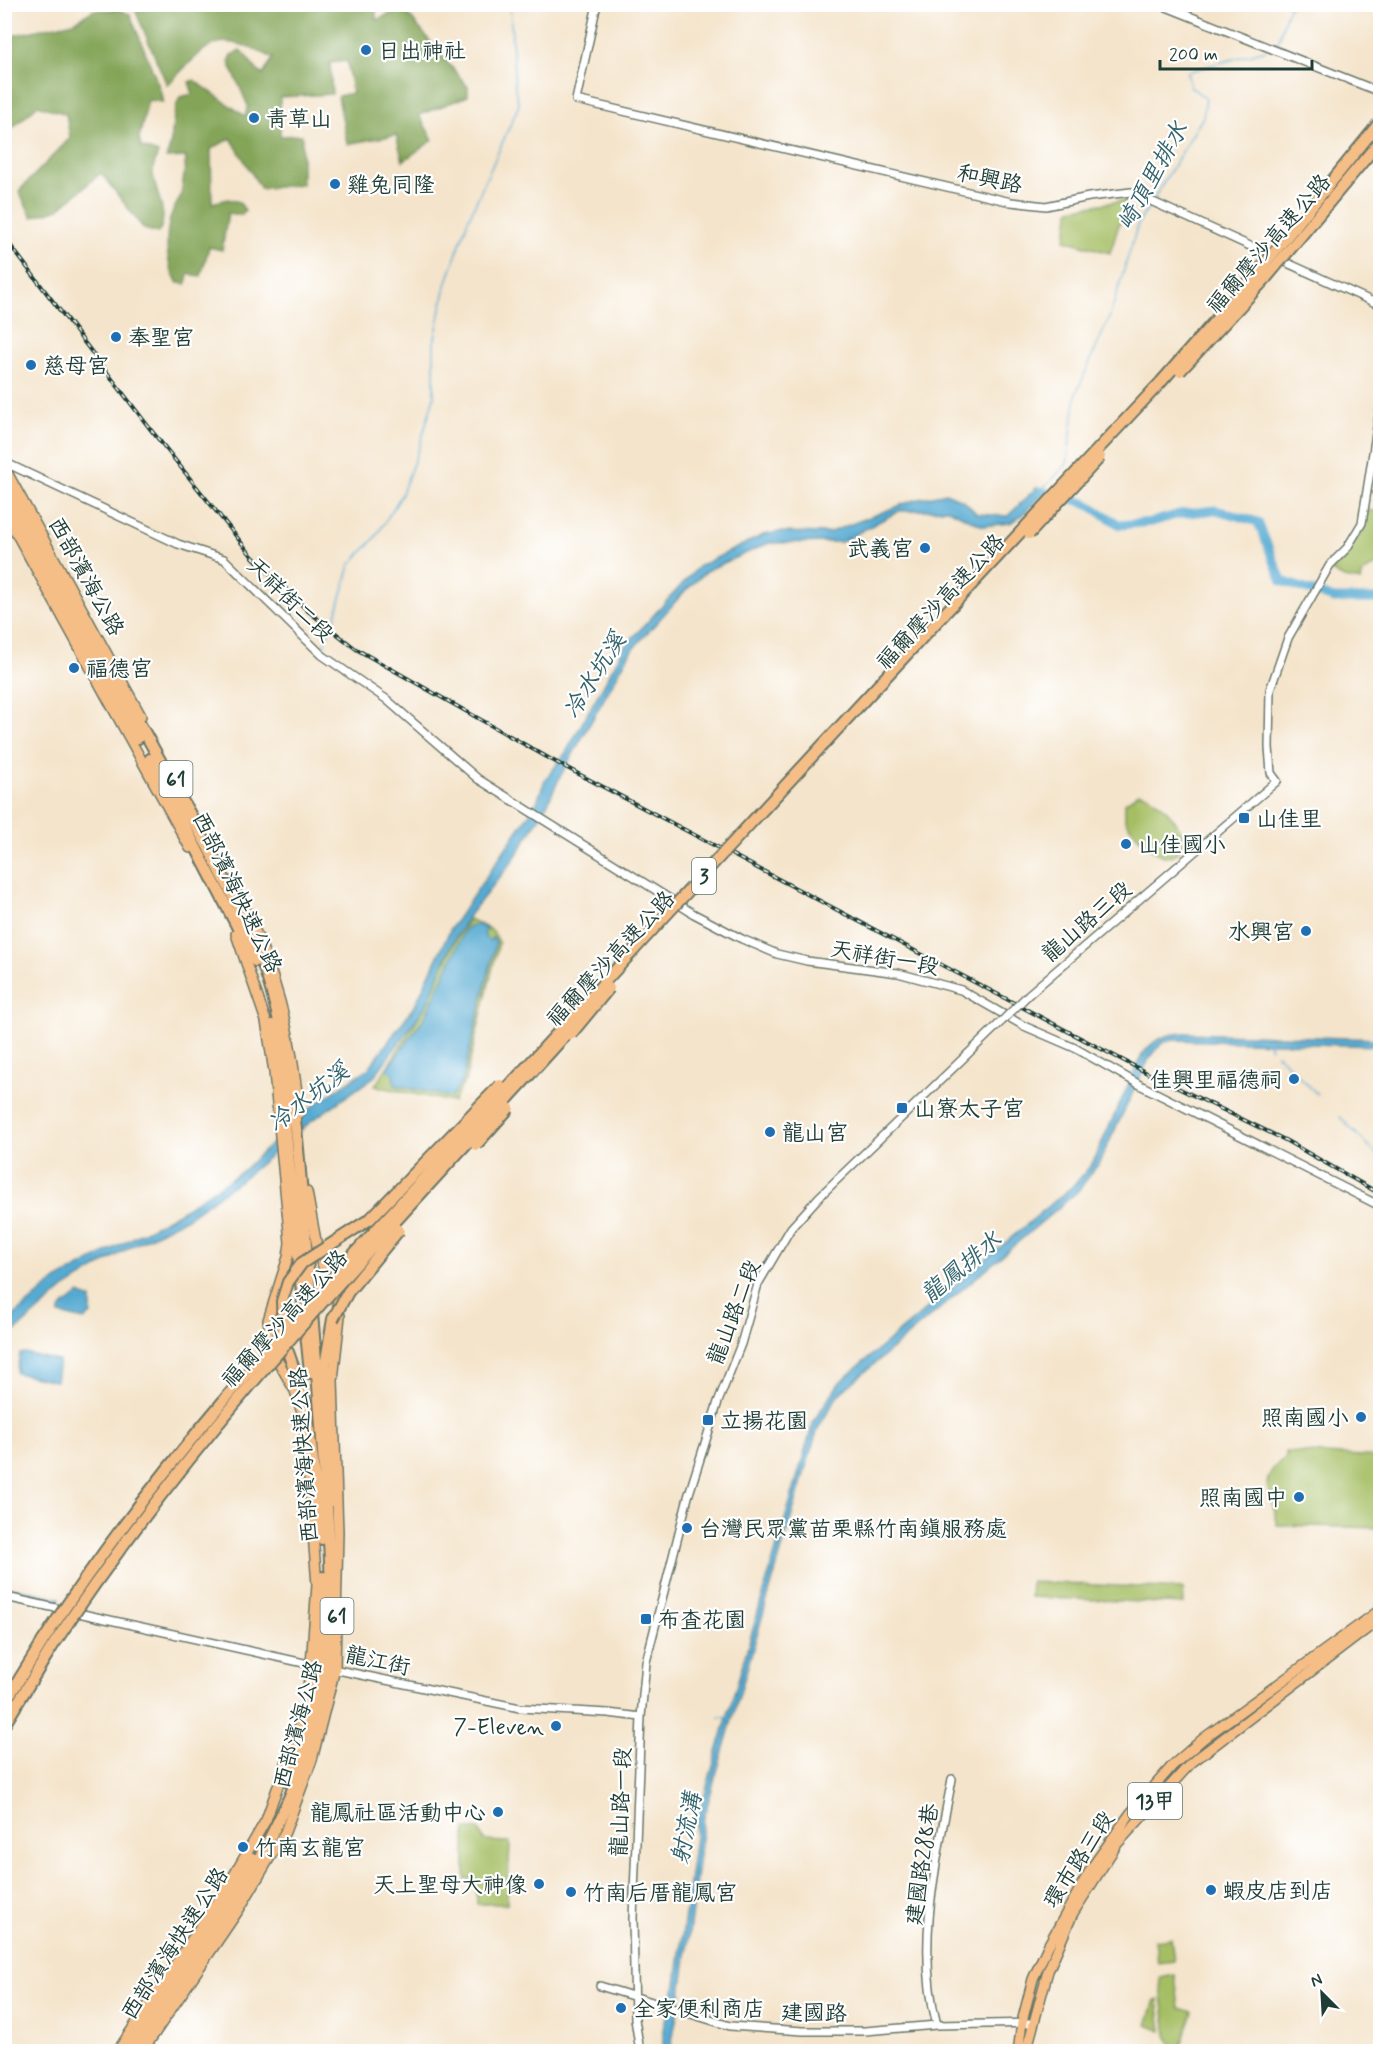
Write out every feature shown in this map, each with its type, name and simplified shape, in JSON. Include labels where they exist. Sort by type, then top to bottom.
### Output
[{"type":"highway","name":"福爾摩沙高速公路","points":[[4,1725],[48,1644],[131,1514],[232,1389],[525,1068],[1161,382],[1258,272],[1380,122]]},
{"type":"highway","name":"福爾摩沙高速公路","points":[[4,1704],[118,1551],[234,1403],[612,984],[1266,278],[1380,141]]},
{"type":"highway","name":"西部濱海快速公路","points":[[4,479],[238,906],[262,960],[274,999],[314,1337],[322,1540],[324,1667],[313,1733],[291,1795],[274,1834],[241,1892],[126,2050]]},
{"type":"highway","name":"西部濱海快速公路","points":[[4,495],[165,786],[255,961],[268,1002],[289,1119]]},
{"type":"highway","points":[[83,641],[115,711]]},
{"type":"highway","points":[[116,669],[153,751]]},
{"type":"highway","points":[[322,1540],[333,1486],[325,1366],[333,1319],[348,1292],[421,1203],[495,1125],[612,984]]},
{"type":"highway","points":[[322,1540],[312,1474],[306,1403],[288,1352],[281,1321],[282,1301],[288,1282],[298,1268],[313,1255],[370,1219],[509,1077],[525,1068]]},
{"type":"highway","name":"西部濱海快速公路","points":[[126,2050],[234,1888],[269,1828],[285,1793],[324,1667]]},
{"type":"highway","points":[[258,1877],[274,1834]]},
{"type":"highway","points":[[187,1947],[234,1888]]},
{"type":"main road","name":"西部濱海公路","points":[[4,464],[215,851],[265,951],[286,1019],[292,1149],[290,1225],[288,1257],[268,1320],[274,1354],[295,1391],[304,1419],[322,1540],[316,1586],[324,1667],[305,1709],[266,1820],[126,2050]]},
{"type":"main road","name":"西部濱海公路","points":[[4,511],[237,936],[266,1021],[289,1119]]},
{"type":"main road","name":"西部濱海公路","points":[[142,2052],[258,1877],[285,1832],[312,1760],[338,1532],[333,1380],[340,1316],[337,1298],[319,1257],[292,1149]]},
{"type":"main road","name":"13甲","points":[[1377,1619],[1380,1610]]},
{"type":"main road","name":"環市路三段","points":[[1018,2052],[1022,2022],[1033,1979],[1048,1946],[1092,1868],[1130,1814],[1173,1765],[1204,1738],[1377,1619]]},
{"type":"main road","name":"環市路三段","points":[[1026,2052],[1032,2023],[1048,1971],[1073,1913],[1117,1844],[1191,1763],[1377,1619]]},
{"type":"street","name":"和興路","points":[[597,4],[576,100],[1011,202],[1046,206],[1119,192],[1141,195],[1380,305]]},
{"type":"street","points":[[1159,4],[1380,92]]},
{"type":"street","name":"龍山路三段","points":[[1002,1021],[1029,994],[1277,781],[1272,773],[1269,747],[1270,690],[1288,638],[1330,565],[1347,548],[1362,523],[1380,408]]},
{"type":"street","name":"天祥街二段","points":[[4,464],[178,544],[224,559],[322,655],[386,699],[478,779],[662,894]]},
{"type":"street","name":"天祥街一段","points":[[662,894],[694,914],[777,954],[807,961],[898,973],[961,990],[1024,1026],[1075,1048],[1142,1086],[1380,1206]]},
{"type":"street","name":"龍山路二段","points":[[646,1662],[686,1505],[718,1402],[741,1344],[758,1284],[791,1228],[819,1197],[1002,1021]]},
{"type":"street","name":"龍江街","points":[[5,1598],[520,1708],[641,1717]]},
{"type":"street","name":"龍山路一段","points":[[640,2052],[635,1998],[633,1918],[641,1717],[646,1662]]},
{"type":"street","name":"建國路288巷","points":[[937,2025],[929,1977],[931,1888],[952,1779]]},
{"type":"street","name":"建國路","points":[[600,1986],[730,2026],[803,2031],[864,2031],[937,2025],[1032,2023]]},
{"type":"green space","points":[[133,5],[376,5],[376,20],[396,11],[406,12],[468,87],[468,96],[419,115],[433,140],[403,161],[396,135],[347,144],[338,96],[352,93],[347,61],[330,63],[332,94],[280,97],[280,136],[302,135],[302,184],[261,189],[231,138],[211,149],[212,203],[228,199],[239,202],[245,210],[242,215],[228,213],[222,250],[209,247],[201,276],[188,274],[186,284],[178,283],[168,259],[167,241],[171,216],[181,195],[186,157],[166,158],[169,152],[174,114],[180,97],[193,94],[189,82],[194,80],[245,116],[248,106],[229,62],[232,55],[240,50],[263,75],[273,58],[237,44],[224,42],[214,44],[204,50],[167,85]]},
{"type":"green space","points":[[94,10],[119,10],[130,14],[160,89],[163,102],[148,100],[139,139],[141,147],[158,153],[153,172],[163,218],[158,233],[144,229],[101,173],[59,209],[32,217],[19,191],[70,138],[66,114],[38,105],[5,135],[5,37],[74,22]]},
{"type":"green space","points":[[1127,200],[1110,253],[1065,240],[1070,209]]},
{"type":"green space","points":[[1380,509],[1380,562],[1363,573],[1361,581],[1344,578],[1331,571],[1360,534],[1367,510],[1378,512]]},
{"type":"green space","points":[[1139,793],[1146,794],[1161,805],[1175,820],[1183,836],[1183,843],[1177,852],[1169,856],[1153,851],[1137,836],[1125,820],[1125,803]]},
{"type":"green space","points":[[469,919],[493,931],[499,942],[465,1081],[453,1102],[375,1086],[423,1010],[453,945]]},
{"type":"green space","points":[[1286,1452],[1380,1457],[1380,1528],[1277,1525],[1267,1483],[1275,1466],[1286,1457]]},
{"type":"green space","points":[[1031,1582],[1183,1589],[1184,1604],[1030,1597]]},
{"type":"green space","points":[[465,1829],[479,1829],[484,1841],[510,1842],[507,1904],[477,1904],[476,1879],[465,1879]]},
{"type":"green space","points":[[1171,1938],[1174,1961],[1158,1963],[1155,1940]]},
{"type":"green space","points":[[1175,1975],[1179,2008],[1193,2012],[1179,2051],[1175,2051],[1167,2035],[1160,1978]]},
{"type":"green space","points":[[1155,2000],[1158,2000],[1162,2031],[1147,2025]]},
{"type":"water","points":[[1036,488],[1047,491],[1020,517],[1010,523],[983,526],[948,509],[899,511],[841,542],[769,543],[708,570],[684,592],[631,651],[560,777],[545,809],[512,862],[470,914],[451,945],[427,1004],[374,1077],[313,1120],[246,1176],[187,1218],[130,1247],[65,1288],[5,1340],[4,1324],[56,1280],[180,1212],[240,1173],[314,1105],[369,1068],[415,1005],[451,928],[536,804],[545,780],[565,754],[625,646],[699,566],[763,535],[778,532],[828,533],[914,500],[946,493],[964,501],[977,514],[1008,516]]},
{"type":"water","points":[[478,924],[486,929],[484,936],[490,941],[493,937],[496,942],[462,1082],[451,1097],[395,1085],[393,1075],[387,1069],[425,1017],[466,928]]},
{"type":"water","points":[[1182,1033],[1380,1039],[1380,1046],[1173,1040],[1162,1043],[1149,1059],[1099,1163],[1078,1191],[838,1395],[818,1428],[704,1816],[681,1995],[670,2051],[663,2052],[663,2029],[676,1984],[697,1821],[814,1420],[840,1382],[1075,1184],[1092,1164],[1142,1055],[1159,1039]]},
{"type":"water","points":[[79,1294],[91,1299],[91,1314],[84,1320],[59,1314],[61,1308]]},
{"type":"water","points":[[25,1353],[59,1361],[56,1381],[16,1373],[20,1354]]},
{"type":"water","points":[[5,1585],[60,1598],[58,1604],[5,1593]]},
{"type":"waterway","points":[[324,651],[325,639],[335,619],[350,565],[375,538],[401,496],[420,445],[434,397],[434,343],[446,285],[468,220],[519,105],[515,89],[510,4]]},
{"type":"waterway","name":"崎頂里排水","points":[[1273,46],[1278,43],[1291,4]]},
{"type":"waterway","name":"崎頂里排水","points":[[1153,200],[1203,117],[1206,99],[1190,86],[1187,72],[1266,50]]},
{"type":"waterway","name":"崎頂里排水","points":[[1043,489],[1067,464],[1076,394],[1110,316],[1138,224],[1150,204]]},
{"type":"waterway","name":"冷水坑溪","points":[[1036,494],[1040,491],[1086,503],[1120,525],[1152,522],[1179,514],[1216,510],[1258,522],[1282,581],[1334,599],[1380,599]]},
{"type":"waterway","name":"龍鳳排水","points":[[1266,1042],[1271,1048]]},
{"type":"waterway","points":[[1277,1054],[1317,1094]]},
{"type":"waterway","points":[[1340,1117],[1380,1158]]},
{"type":"waterway","name":"龍鳳排水","points":[[719,1717],[728,1718]]},
{"type":"railway","points":[[4,237],[151,430],[252,556],[308,611],[356,649],[552,760],[1149,1074],[1285,1140],[1380,1194]]},
{"type":"place","name":"日出神社","points":[[366,50]]},
{"type":"place","name":"青草山","points":[[254,118]]},
{"type":"place","name":"雞兔同隆","points":[[335,184]]},
{"type":"place","name":"奉聖宮","points":[[116,337]]},
{"type":"place","name":"慈母宮","points":[[31,365]]},
{"type":"place","name":"武義宮","points":[[925,548]]},
{"type":"place","name":"福德宮","points":[[74,668]]},
{"type":"place","name":"山佳里","points":[[1244,818]]},
{"type":"place","name":"山佳國小","points":[[1126,844]]},
{"type":"place","name":"水興宮","points":[[1306,931]]},
{"type":"place","name":"佳興里福德祠","points":[[1294,1079]]},
{"type":"place","name":"山寮太子宮","points":[[902,1108]]},
{"type":"place","name":"龍山宮","points":[[770,1132]]},
{"type":"place","name":"照南國小","points":[[1361,1417]]},
{"type":"place","name":"立揚花園","points":[[708,1420]]},
{"type":"place","name":"照南國中","points":[[1299,1497]]},
{"type":"place","name":"台灣民眾黨苗栗縣竹南鎮服務處","points":[[687,1528]]},
{"type":"place","name":"布查花園","points":[[646,1619]]},
{"type":"place","name":"7-Eleven","points":[[556,1726]]},
{"type":"place","name":"龍鳳社區活動中心","points":[[498,1812]]},
{"type":"place","name":"竹南玄龍宮","points":[[243,1847]]},
{"type":"place","name":"天上聖母大神像","points":[[539,1884]]},
{"type":"place","name":"蝦皮店到店","points":[[1211,1890]]},
{"type":"place","name":"竹南后厝龍鳳宮","points":[[571,1892]]},
{"type":"place","name":"全家便利商店","points":[[621,2008]]},
{"type":"water label","name":"射流溝","points":[[686,1828]]}]
